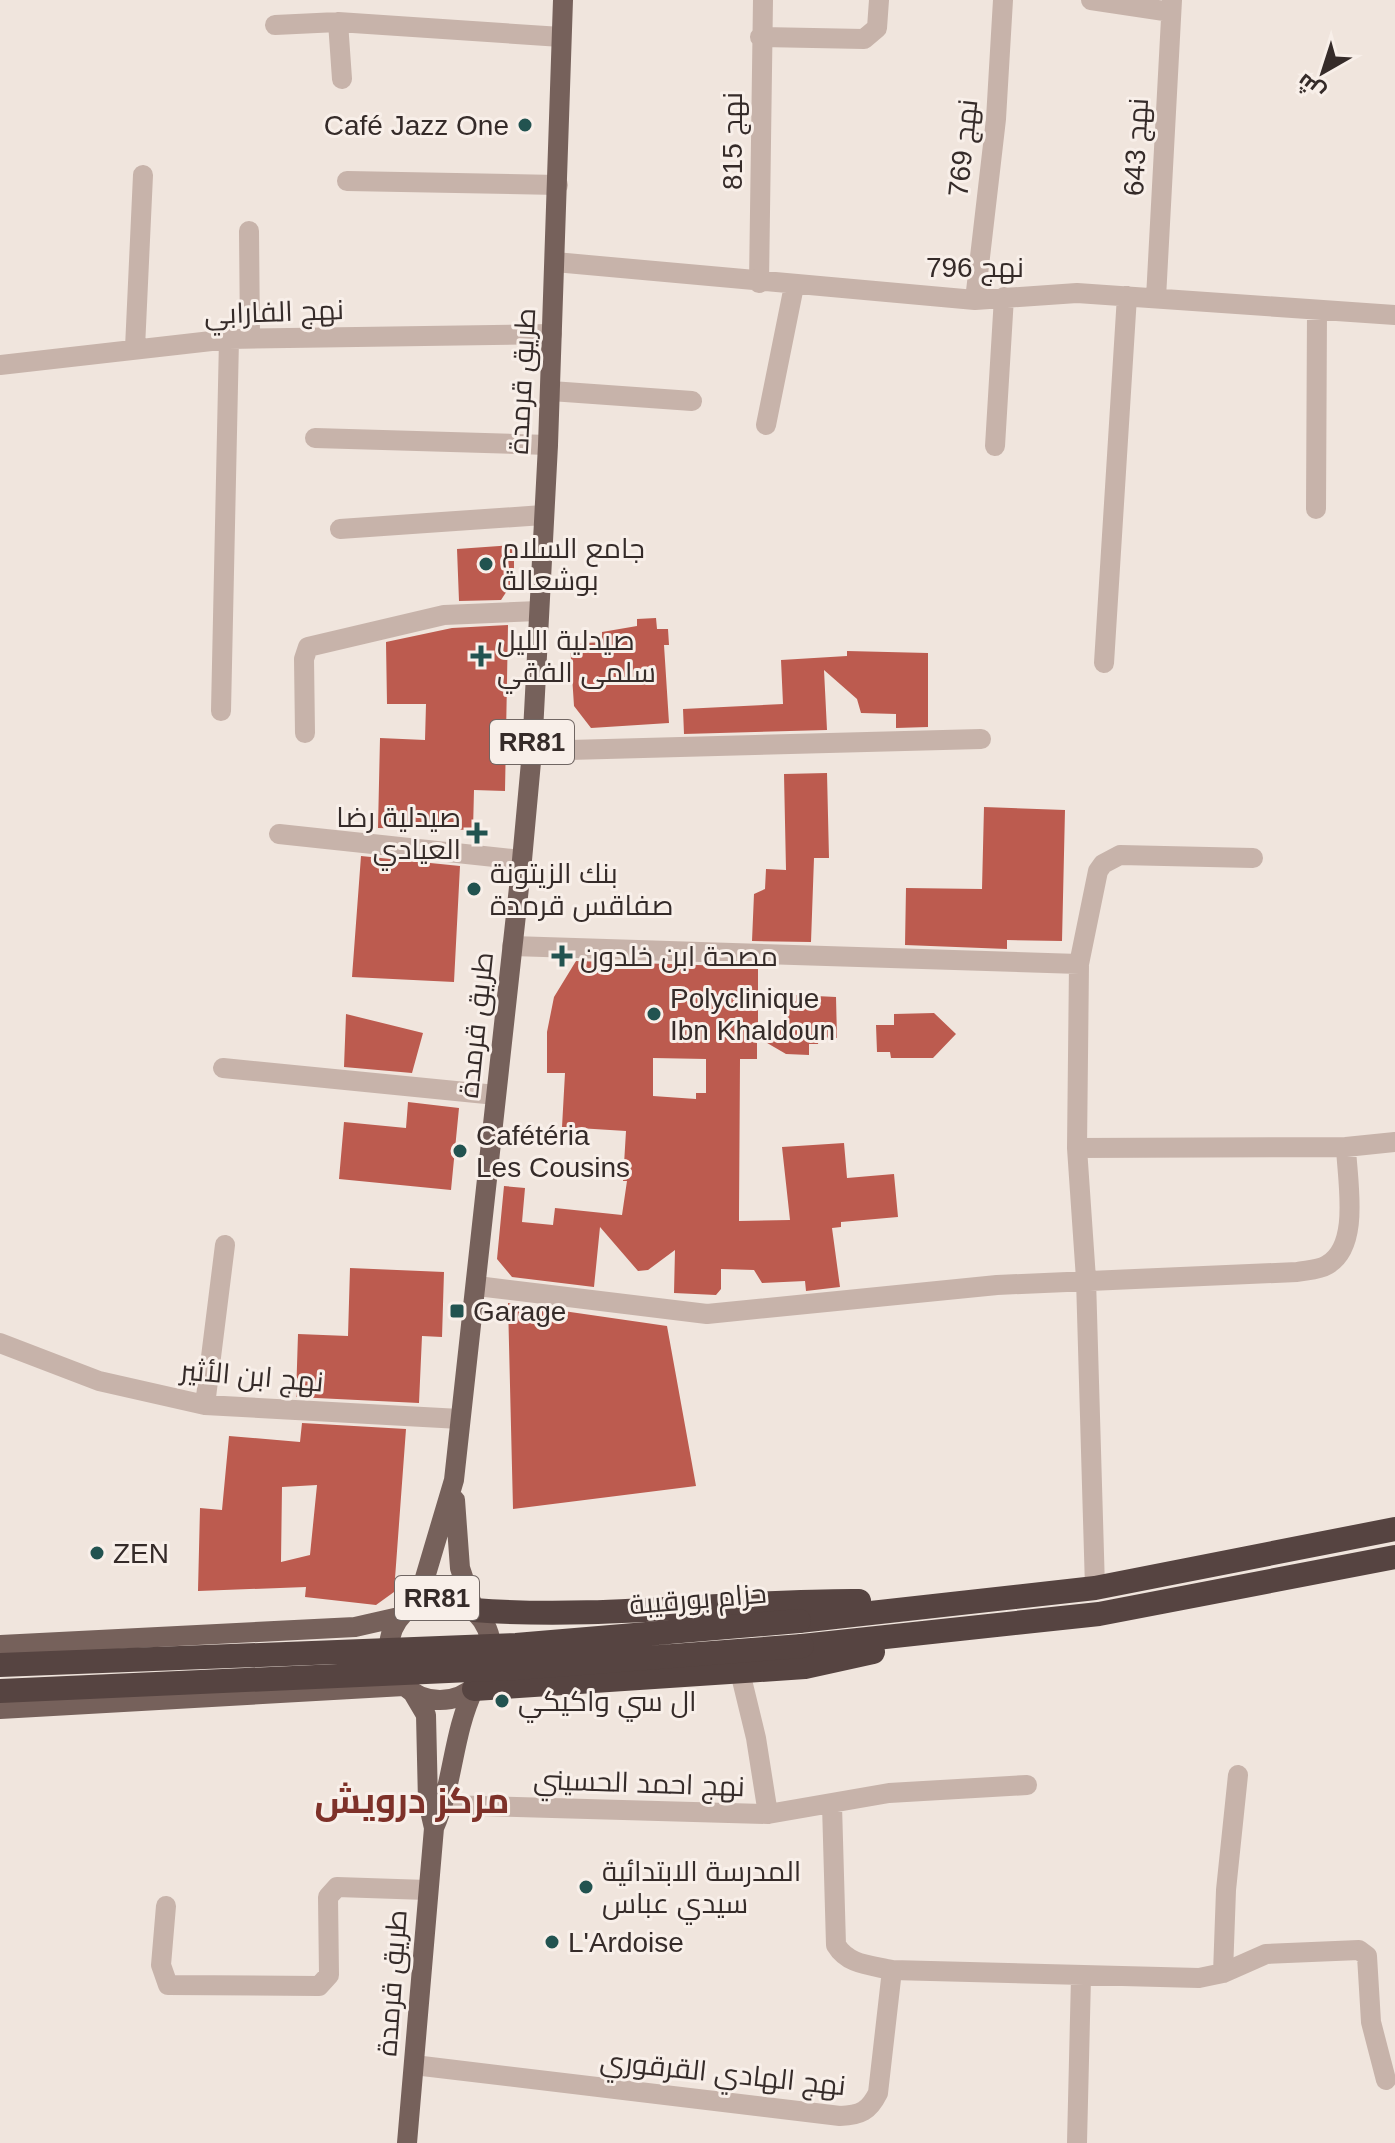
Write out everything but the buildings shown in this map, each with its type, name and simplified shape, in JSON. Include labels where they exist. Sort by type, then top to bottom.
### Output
[{"type":"highway","name":"حزام بورقيبة","points":[[0,1665],[516,1645],[799,1621],[1095,1588],[1395,1529]]},
{"type":"highway","name":"حزام بورقيبة","points":[[0,1691],[516,1668],[802,1646],[1099,1614],[1395,1557]]},
{"type":"highway","points":[[474,1610],[537,1614],[794,1601],[981,1602]]},
{"type":"highway","points":[[474,1689],[805,1667],[991,1626]]},
{"type":"main road","name":"طريق قرمدة","points":[[474,1610],[460,1568],[454,1480],[532,751],[551,391],[563,0]]},
{"type":"main road","name":"طريق قرمدة","points":[[403,1613],[424,1581],[454,1480]]},
{"type":"main road","name":"RR81","points":[[408,1689],[395,1674],[389,1645],[403,1613],[433,1597],[462,1602],[486,1624],[492,1649],[485,1675],[474,1689]]},
{"type":"main road","points":[[0,1645],[355,1627],[403,1613]]},
{"type":"main road","name":"طريق قرمدة","points":[[408,1689],[426,1715],[428,1802],[434,1828]]},
{"type":"main road","points":[[0,1709],[408,1689],[444,1701],[474,1689]]},
{"type":"main road","name":"طريق قرمدة","points":[[407,2143],[434,1828],[444,1805],[453,1743],[474,1689]]},
{"type":"street","name":"نهج 815","points":[[759,283],[760,37],[763,0]]},
{"type":"street","points":[[760,37],[864,39],[877,28],[879,0]]},
{"type":"street","name":"نهج 769","points":[[975,300],[996,119],[1003,0]]},
{"type":"street","points":[[1091,0],[1172,6]]},
{"type":"street","name":"نهج 643","points":[[1156,298],[1172,6]]},
{"type":"street","points":[[338,22],[342,79]]},
{"type":"street","points":[[275,25],[338,22],[561,37]]},
{"type":"street","points":[[135,348],[143,175]]},
{"type":"street","points":[[347,181],[558,185]]},
{"type":"street","points":[[249,231],[250,338]]},
{"type":"street","name":"نهج 796","points":[[555,262],[759,283],[975,300],[1077,293],[1395,315]]},
{"type":"street","points":[[766,425],[794,286]]},
{"type":"street","points":[[1104,663],[1127,296]]},
{"type":"street","points":[[995,446],[1004,297]]},
{"type":"street","points":[[1316,509],[1317,311]]},
{"type":"street","name":"نهج الفارابي","points":[[0,365],[229,339],[552,334]]},
{"type":"street","points":[[221,711],[229,339]]},
{"type":"street","points":[[551,391],[692,401]]},
{"type":"street","points":[[315,438],[548,445]]},
{"type":"street","points":[[340,529],[543,515]]},
{"type":"street","points":[[305,733],[304,659],[308,647],[444,615],[538,611]]},
{"type":"street","points":[[532,751],[981,739]]},
{"type":"street","points":[[279,834],[522,860]]},
{"type":"street","points":[[1095,1588],[1086,1279],[1077,1148],[1079,964],[1094,883],[1103,864],[1120,855],[1253,858]]},
{"type":"street","points":[[512,946],[1079,964]]},
{"type":"street","points":[[223,1068],[496,1095]]},
{"type":"street","points":[[1077,1148],[1346,1147],[1395,1142]]},
{"type":"street","points":[[477,1286],[707,1314],[1086,1279],[1297,1272],[1325,1267],[1343,1249],[1348,1231],[1346,1147]]},
{"type":"street","points":[[205,1405],[225,1245]]},
{"type":"street","name":"نهج ابن الأثير","points":[[0,1343],[99,1381],[205,1405],[460,1419]]},
{"type":"street","points":[[740,1672],[756,1738],[768,1814]]},
{"type":"street","points":[[1223,1973],[1226,1890],[1238,1775]]},
{"type":"street","name":"نهج احمد الحسيني","points":[[444,1805],[768,1814],[889,1793],[1027,1785]]},
{"type":"street","points":[[832,1805],[836,1945],[843,1956],[855,1962],[892,1970],[1199,1978],[1223,1973],[1250,1959],[1287,1951],[1359,1950],[1367,1956],[1371,2022],[1386,2080]]},
{"type":"street","points":[[166,1906],[161,1965],[168,1985],[319,1986],[329,1975],[328,1897],[337,1887],[427,1890]]},
{"type":"street","name":"نهج الهادي القرقوري","points":[[414,2065],[840,2116],[858,2115],[870,2108],[878,2093],[892,1970]]},
{"type":"street","points":[[1077,2143],[1081,1977]]},
{"type":"place","name":"Café Jazz One","points":[[525,125]]},
{"type":"place","name":"جامع السلام بوشعالة","points":[[486,564]]},
{"type":"place","name":"صيدلية الليل سلمى الفقي","points":[[481,656]]},
{"type":"place","name":"صيدلية رضا العيادي","points":[[477,833]]},
{"type":"place","name":"بنك الزيتونة صفاقس قرمدة","points":[[474,889]]},
{"type":"place","name":"مصحة ابن خلدون","points":[[562,956]]},
{"type":"place","name":"Polyclinique Ibn Khaldoun","points":[[654,1014]]},
{"type":"place","name":"Cafétéria Les Cousins","points":[[460,1151]]},
{"type":"place","name":"Garage","points":[[457,1311]]},
{"type":"place","name":"ZEN","points":[[97,1553]]},
{"type":"place","name":"ال سي واكيكي","points":[[502,1701]]},
{"type":"place","name":"المدرسة الابتدائية سيدي عباس","points":[[586,1887]]},
{"type":"place","name":"L'Ardoise","points":[[552,1942]]},
{"type":"district","name":"مركز درويش","points":[[412,1800]]}]
